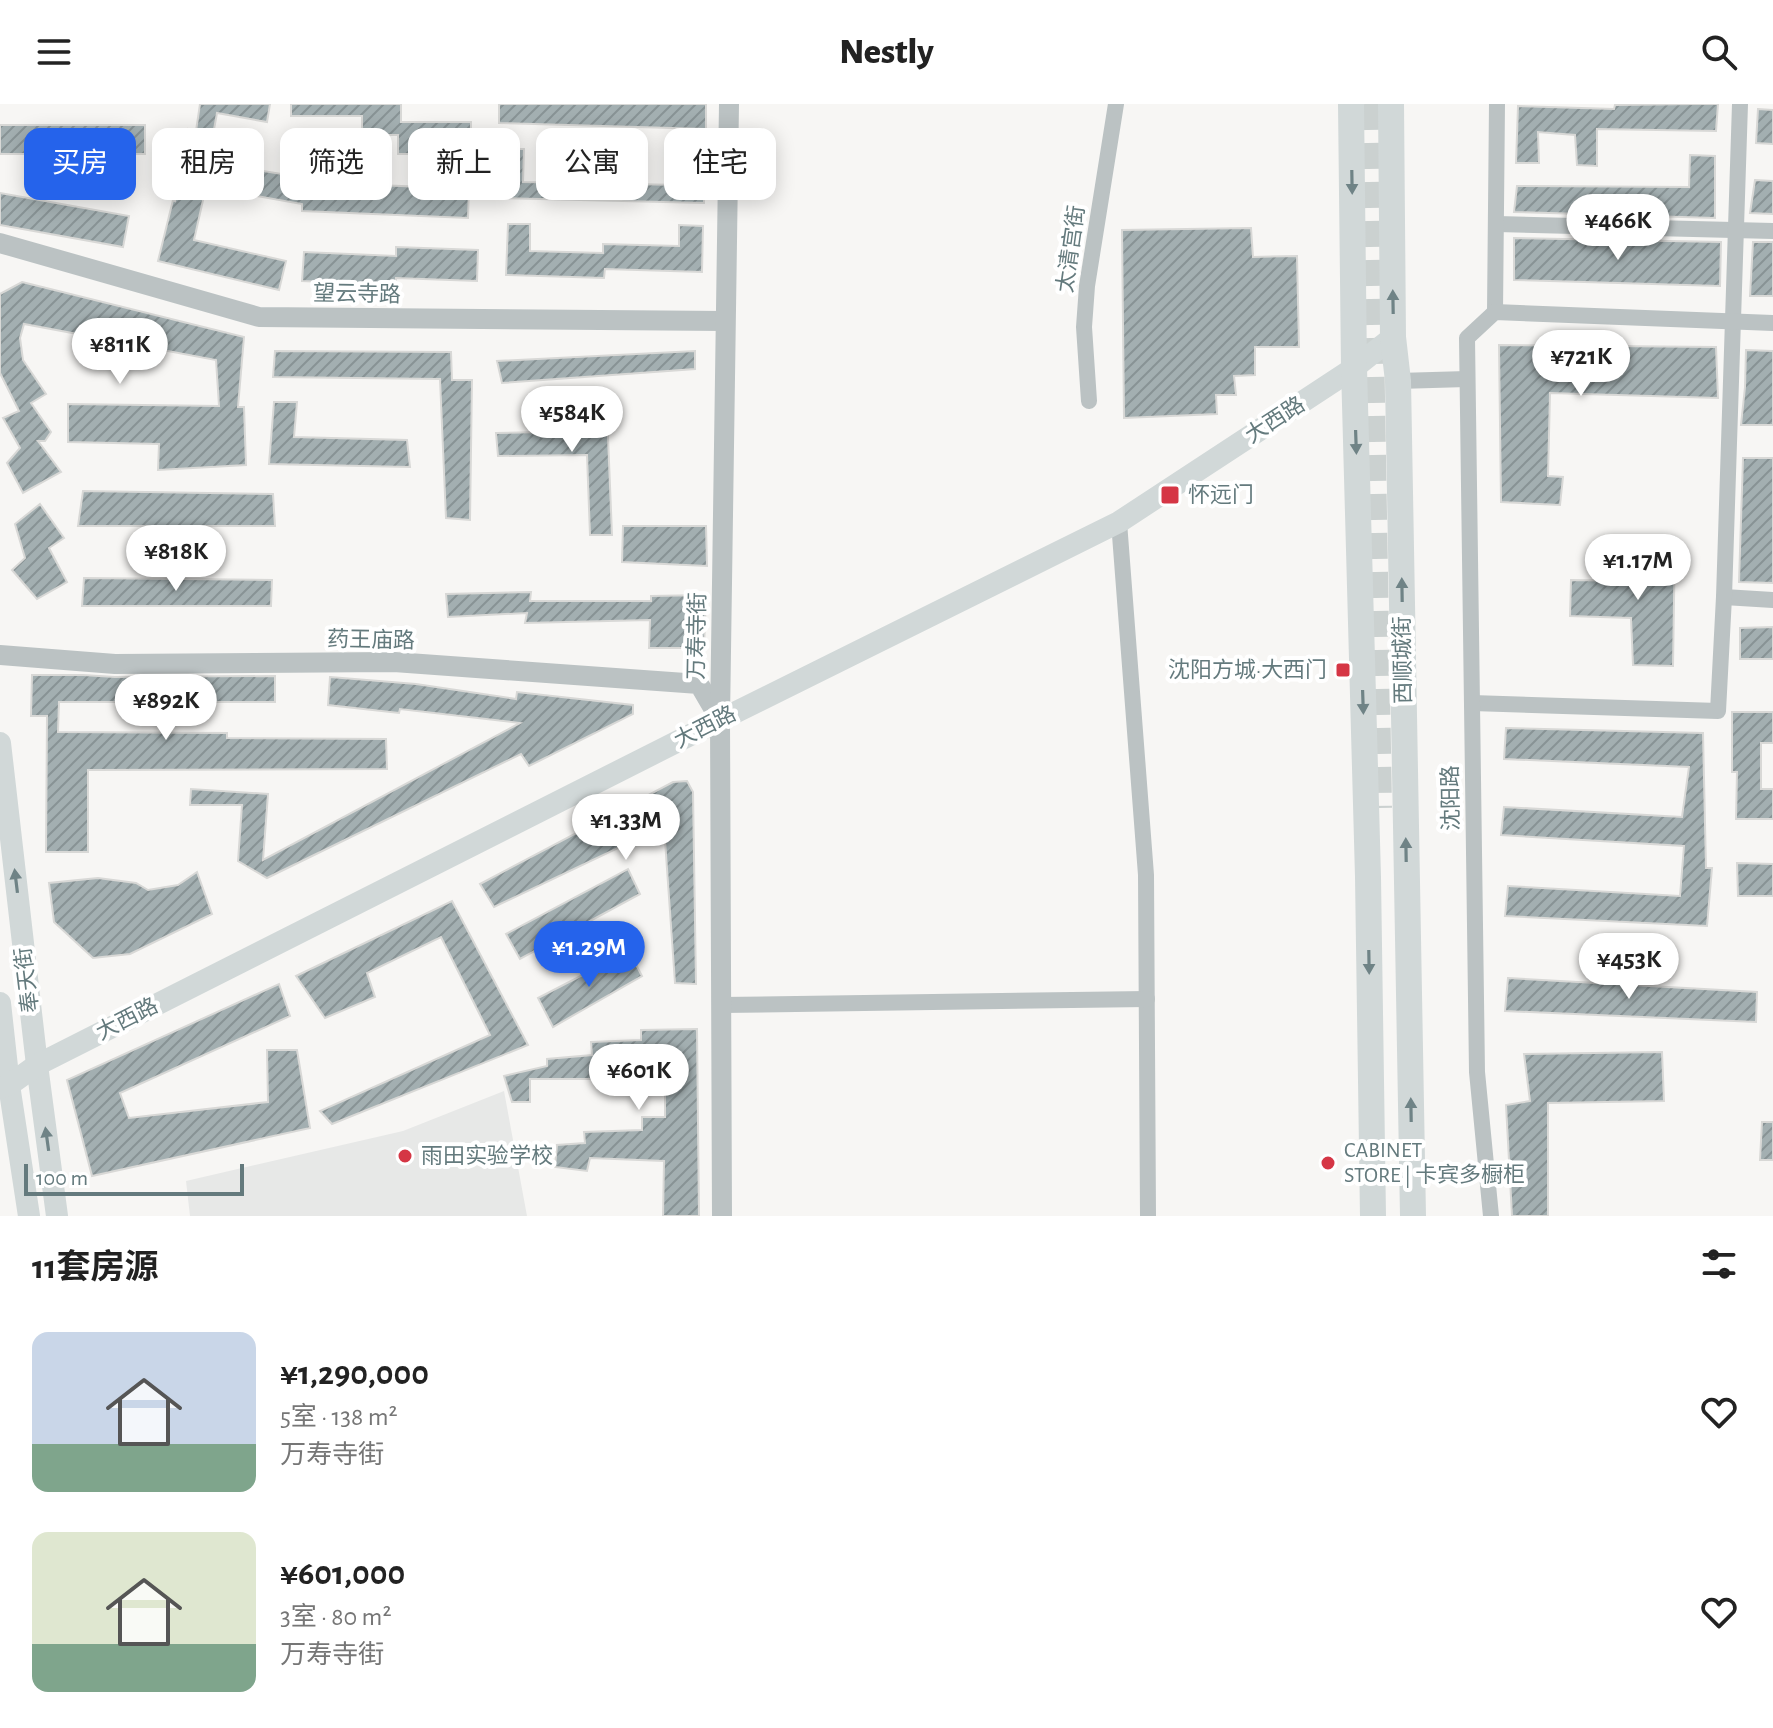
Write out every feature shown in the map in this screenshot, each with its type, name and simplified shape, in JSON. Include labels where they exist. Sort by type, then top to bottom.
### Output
[{"type":"main road","name":"西顺城街","points":[[1351,104],[1373,1216]]},
{"type":"main road","name":"西顺城街","points":[[1391,104],[1393,337],[1398,381],[1413,1216]]},
{"type":"main road","name":"大西路","points":[[4,1086],[37,1065],[1119,522],[1354,368],[1393,337]]},
{"type":"main road","name":"奉天街","points":[[0,743],[57,1216]]},
{"type":"main road","name":"奉天街","points":[[0,1003],[4,1086],[29,1216]]},
{"type":"street","name":"万寿寺街","points":[[722,1216],[720,720],[729,104]]},
{"type":"street","name":"太清宫街","points":[[1089,401],[1084,327],[1087,286],[1116,104]]},
{"type":"street","points":[[1497,104],[1495,312],[1773,323]]},
{"type":"street","points":[[1472,703],[1718,711],[1740,104]]},
{"type":"street","points":[[1497,224],[1773,231]]},
{"type":"street","name":"望云寺路","points":[[0,243],[259,317],[724,321]]},
{"type":"street","name":"沈阳路","points":[[1491,1216],[1477,1072],[1467,338],[1495,312]]},
{"type":"street","points":[[1398,381],[1467,379]]},
{"type":"street","points":[[1119,522],[1146,875],[1148,1216]]},
{"type":"street","points":[[1724,597],[1773,600]]},
{"type":"street","name":"药王庙路","points":[[0,655],[115,664],[394,662],[699,684],[720,720]]},
{"type":"street","points":[[721,1005],[1147,999]]},
{"type":"shaded area","name":"雨田实验学校","points":[[504,1091],[527,1216],[190,1216],[186,1181],[403,1131]]},
{"type":"building","points":[[200,104],[270,104],[267,122],[217,113],[214,128],[196,128]]},
{"type":"building","points":[[291,104],[401,104],[401,122],[471,122],[471,128],[408,128],[408,154],[398,154],[398,135],[392,135],[392,128],[362,128],[362,116],[291,116]]},
{"type":"building","points":[[499,104],[706,104],[706,128],[499,123]]},
{"type":"building","points":[[1718,104],[1716,131],[1597,129],[1597,166],[1577,165],[1575,135],[1538,132],[1539,163],[1516,163],[1518,106],[1614,109],[1615,105]]},
{"type":"building","points":[[1758,109],[1773,110],[1773,144],[1756,143]]},
{"type":"building","points":[[0,125],[145,125],[145,154],[136,154],[136,128],[24,128],[24,154],[0,154]]},
{"type":"building","points":[[520,149],[524,149],[523,182],[536,182],[536,199],[520,198]]},
{"type":"building","points":[[1690,155],[1715,156],[1715,218],[1514,212],[1517,186],[1689,187]]},
{"type":"building","points":[[264,171],[280,174],[280,200],[392,200],[392,186],[408,186],[408,200],[469,200],[468,218],[302,211],[302,204],[264,197]]},
{"type":"building","points":[[1755,180],[1773,181],[1773,214],[1750,213]]},
{"type":"building","points":[[648,184],[664,185],[664,200],[704,200],[704,203],[582,200],[648,200]]},
{"type":"building","points":[[0,193],[24,197],[24,200],[129,216],[123,247],[0,225]]},
{"type":"building","points":[[203,200],[194,240],[286,261],[279,290],[158,261],[175,201]]},
{"type":"building","points":[[508,224],[530,224],[530,251],[603,253],[603,244],[679,246],[679,225],[703,226],[702,272],[605,269],[604,278],[506,275]]},
{"type":"building","points":[[1251,228],[1253,257],[1297,256],[1299,347],[1255,347],[1255,375],[1234,376],[1236,395],[1216,395],[1217,414],[1124,418],[1122,230]]},
{"type":"building","points":[[1514,238],[1721,242],[1720,286],[1514,280]]},
{"type":"building","points":[[1753,242],[1773,242],[1773,296],[1750,296]]},
{"type":"building","points":[[396,247],[478,250],[477,281],[396,278],[396,285],[302,281],[304,252],[396,256]]},
{"type":"building","points":[[22,282],[244,337],[238,407],[244,407],[246,465],[158,470],[159,444],[68,442],[68,404],[219,406],[216,360],[24,324],[20,338],[23,360],[46,394],[31,403],[51,432],[45,441],[38,441],[61,472],[23,493],[7,463],[20,448],[3,418],[19,411],[0,373],[0,294]]},
{"type":"building","points":[[1499,345],[1716,347],[1718,398],[1550,393],[1548,476],[1563,477],[1560,505],[1501,502]]},
{"type":"building","points":[[1746,350],[1773,351],[1773,425],[1741,425]]},
{"type":"building","points":[[275,351],[451,352],[452,380],[472,380],[470,520],[446,518],[440,379],[273,377]]},
{"type":"building","points":[[695,351],[695,369],[502,383],[497,361]]},
{"type":"building","points":[[274,402],[297,402],[294,437],[407,440],[410,467],[269,464]]},
{"type":"building","points":[[566,407],[566,413],[607,412],[612,535],[590,535],[587,455],[498,456],[496,433],[542,432],[541,408]]},
{"type":"building","points":[[1743,458],[1773,458],[1773,583],[1739,582]]},
{"type":"building","points":[[83,491],[273,494],[275,526],[78,526]]},
{"type":"building","points":[[40,504],[64,538],[49,548],[67,582],[37,599],[12,570],[25,558],[15,524]]},
{"type":"building","points":[[623,526],[706,526],[707,566],[622,562]]},
{"type":"building","points":[[1675,537],[1673,666],[1633,665],[1631,618],[1570,616],[1571,580],[1634,581],[1638,539]]},
{"type":"building","points":[[84,578],[272,580],[271,606],[82,606]]},
{"type":"building","points":[[531,592],[530,601],[651,601],[651,596],[706,595],[704,648],[649,648],[650,620],[525,623],[527,613],[448,617],[446,594]]},
{"type":"building","points":[[1773,627],[1773,659],[1740,659],[1740,628]]},
{"type":"building","points":[[32,675],[275,676],[275,702],[59,702],[58,732],[227,733],[227,738],[386,739],[387,769],[88,770],[88,852],[46,852],[47,716],[31,716]]},
{"type":"building","points":[[330,677],[416,684],[516,699],[517,692],[633,705],[633,714],[529,766],[521,754],[267,878],[238,861],[242,805],[190,805],[191,789],[268,794],[263,860],[520,723],[400,709],[399,713],[328,705]]},
{"type":"building","points":[[1732,712],[1773,712],[1773,743],[1761,743],[1761,789],[1773,789],[1773,819],[1736,819],[1737,772],[1732,772]]},
{"type":"building","points":[[1506,728],[1703,733],[1706,868],[1712,868],[1707,926],[1505,916],[1508,886],[1680,896],[1684,846],[1501,835],[1504,807],[1682,817],[1689,767],[1504,759]]},
{"type":"building","points":[[687,781],[693,792],[696,984],[675,983],[664,826],[494,907],[480,884],[673,782]]},
{"type":"building","points":[[1737,863],[1773,864],[1773,896],[1738,896]]},
{"type":"building","points":[[628,869],[640,894],[520,959],[506,934]]},
{"type":"building","points":[[197,872],[212,914],[130,954],[93,958],[54,922],[49,883],[98,878],[136,883],[148,890],[178,885]]},
{"type":"building","points":[[452,901],[528,1045],[332,1124],[320,1111],[490,1035],[441,937],[367,973],[375,997],[325,1018],[296,976]]},
{"type":"building","points":[[629,951],[642,976],[553,1027],[538,998]]},
{"type":"building","points":[[1508,978],[1757,992],[1756,1022],[1505,1011]]},
{"type":"building","points":[[279,984],[290,1016],[120,1093],[129,1118],[268,1102],[267,1050],[297,1050],[310,1128],[92,1176],[67,1080]]},
{"type":"building","points":[[697,1029],[699,1216],[663,1216],[664,1161],[590,1158],[587,1171],[555,1167],[557,1145],[585,1143],[584,1132],[642,1130],[642,1117],[665,1117],[665,1053],[643,1054],[643,1071],[592,1067],[591,1079],[530,1079],[530,1102],[512,1102],[504,1076],[547,1066],[547,1059],[592,1055],[591,1042],[641,1040],[641,1030]]},
{"type":"building","points":[[1662,1052],[1664,1101],[1548,1103],[1548,1216],[1512,1216],[1506,1105],[1530,1101],[1524,1054]]},
{"type":"building","points":[[1762,1122],[1773,1122],[1773,1160],[1760,1160]]},
{"type":"tunnel","points":[[1367,104],[1379,808]]},
{"type":"place","name":"怀远门","points":[[1170,495]]},
{"type":"place","name":"沈阳方城·大西门","points":[[1343,670]]},
{"type":"place","name":"雨田实验学校","points":[[405,1156]]},
{"type":"place","name":"CABINET STORE | 卡宾多橱柜","points":[[1328,1163]]}]
